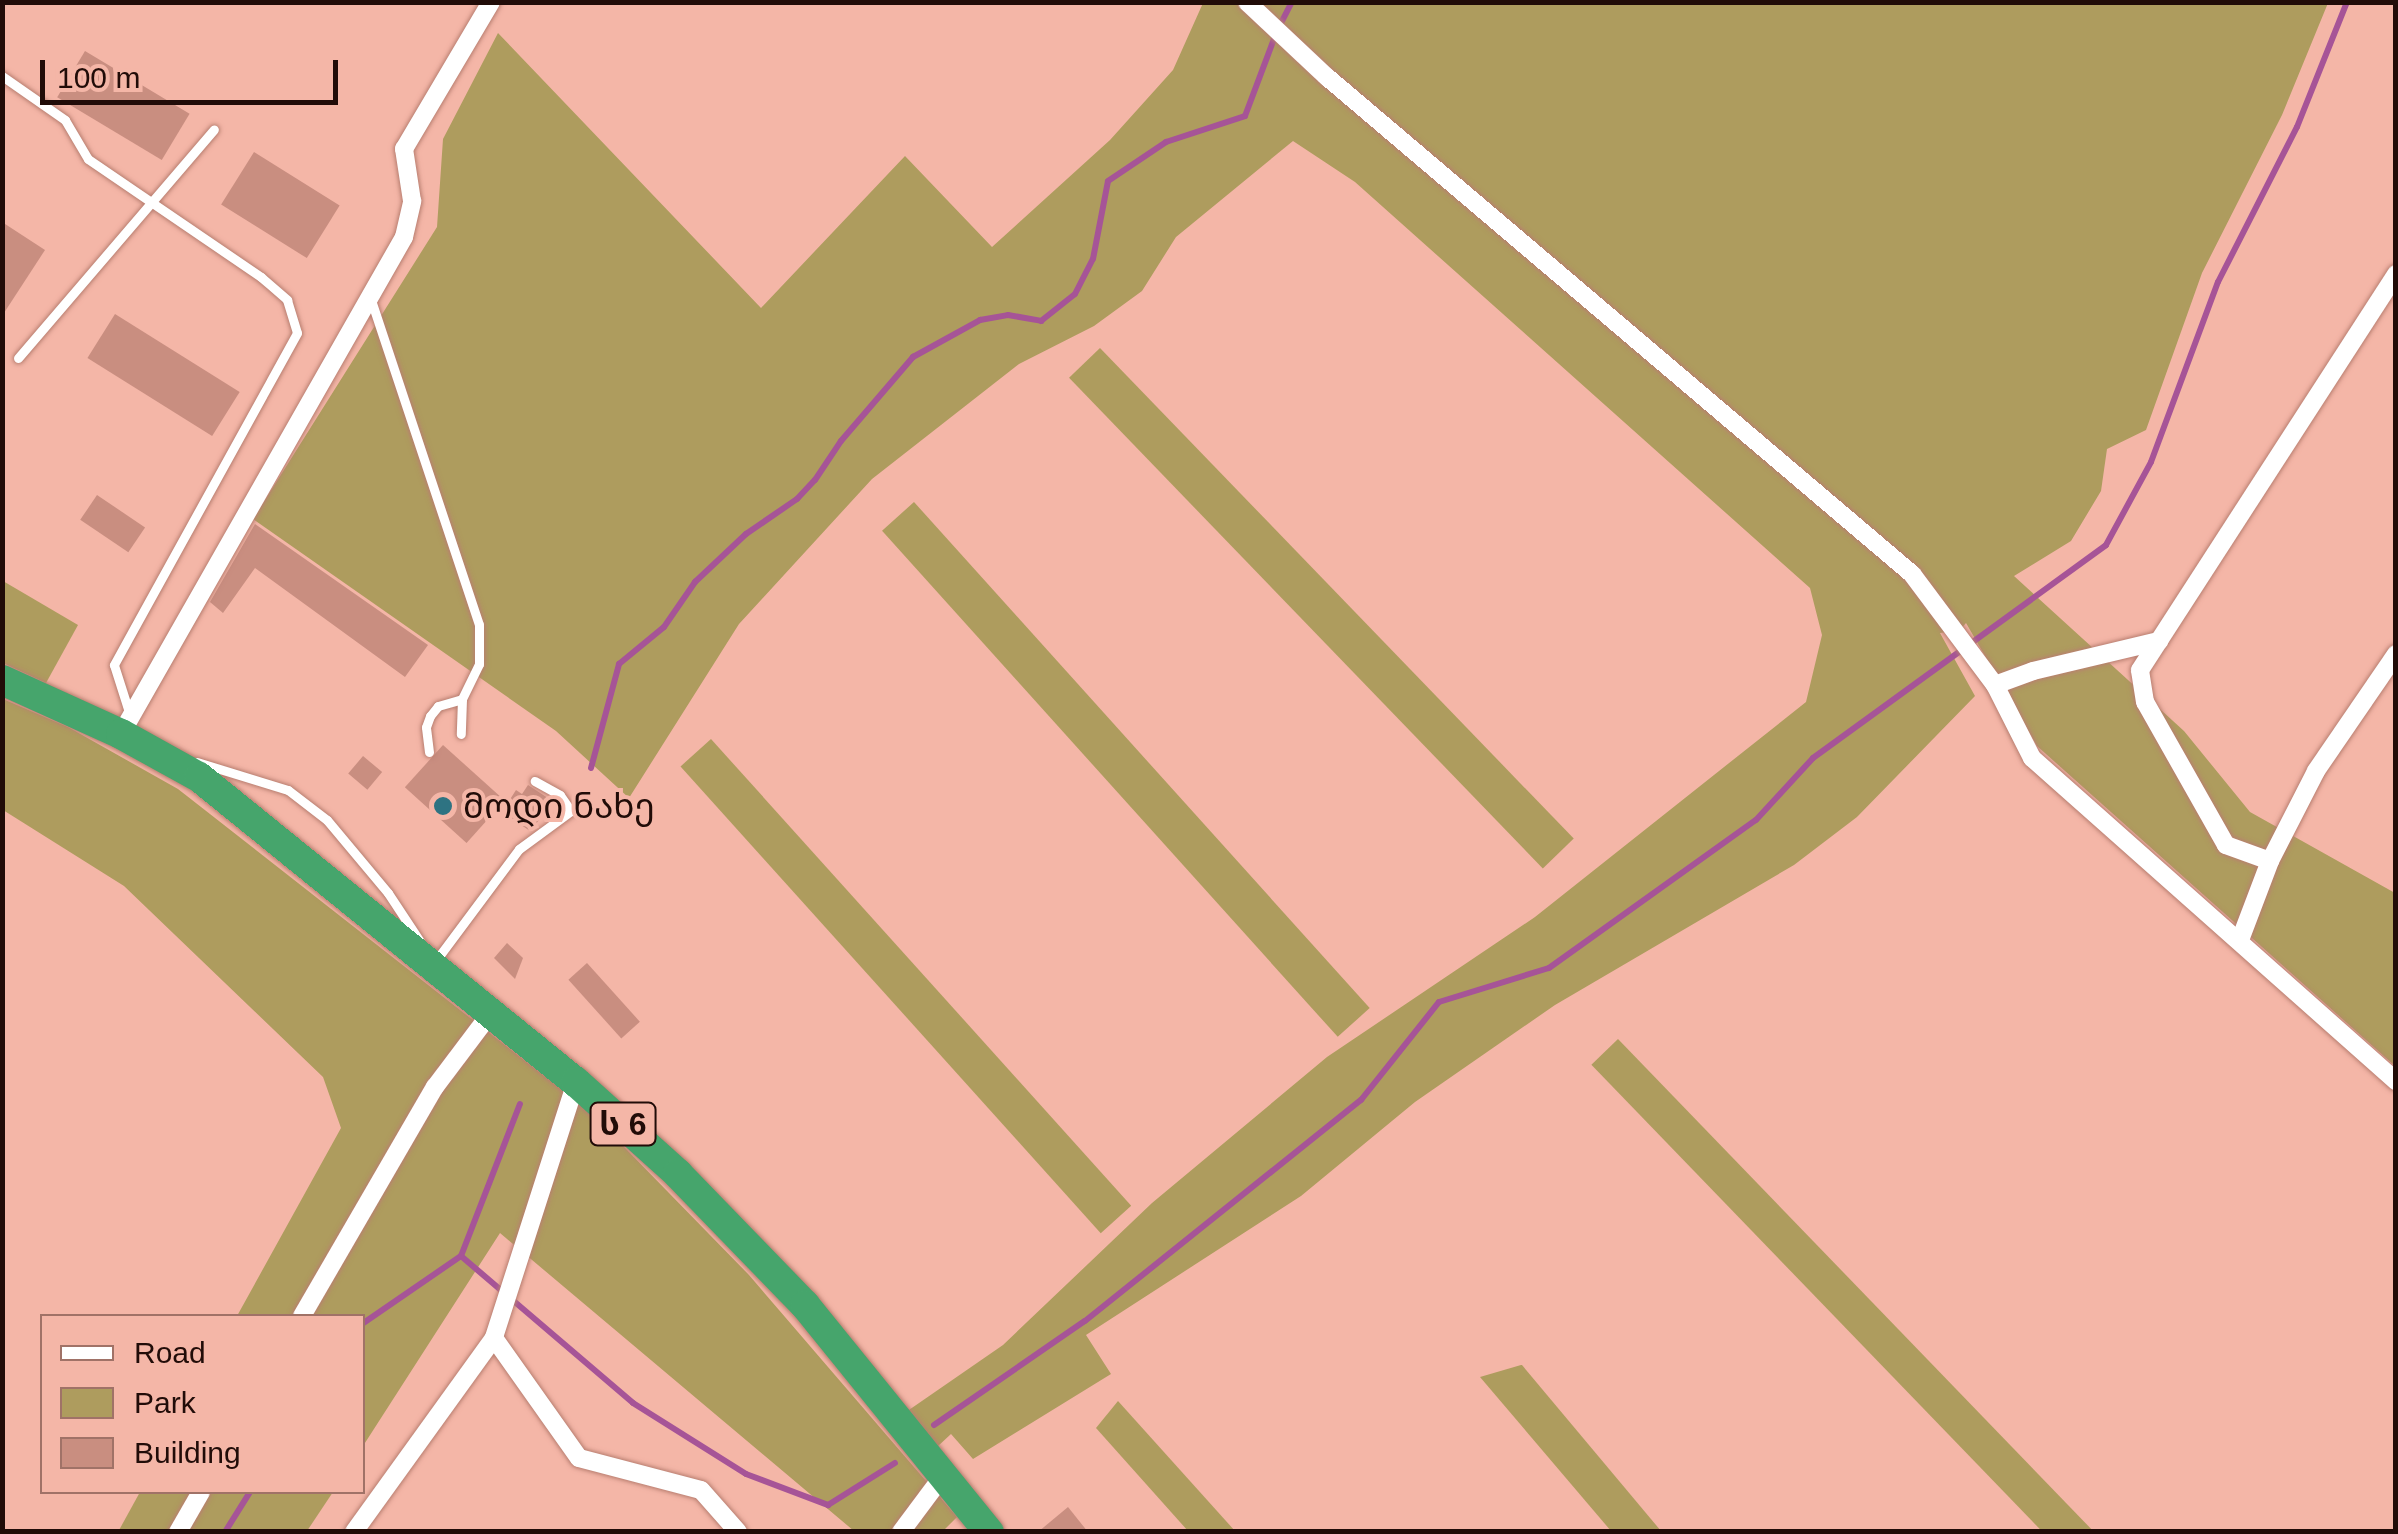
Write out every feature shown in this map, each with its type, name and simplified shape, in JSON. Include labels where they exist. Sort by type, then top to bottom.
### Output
[{"type":"highway","name":"ს 6","points":[[2,680],[125,724],[151,752],[198,777],[268,830],[576,1082],[678,1174],[806,1305],[989,1532]]},
{"type":"street","points":[[125,724],[404,238],[412,201],[404,149],[491,2]]},
{"type":"street","points":[[1247,2],[1327,77],[1912,574],[1995,685],[2032,758],[2396,1081]]},
{"type":"street","points":[[2270,861],[2226,845],[2145,702],[2140,670],[2396,274]]},
{"type":"street","points":[[1995,685],[2033,671],[2159,640]]},
{"type":"street","points":[[2240,940],[2270,861],[2316,772],[2396,654]]},
{"type":"street","points":[[303,1314],[434,1087],[490,1014]]},
{"type":"street","points":[[354,1532],[494,1338],[576,1082]]},
{"type":"street","points":[[494,1338],[580,1458],[701,1490],[738,1532]]},
{"type":"street","points":[[901,1532],[944,1474]]},
{"type":"street","points":[[178,1532],[200,1494]]},
{"type":"lane","points":[[2,76],[65,120],[88,159],[262,276],[287,300],[297,333],[114,665],[125,724]]},
{"type":"lane","points":[[18,358],[154,204],[214,129]]},
{"type":"lane","points":[[370,298],[479,625],[479,664],[462,699],[461,734]]},
{"type":"lane","points":[[429,752],[426,727],[430,716],[438,706],[462,699]]},
{"type":"lane","points":[[151,752],[249,774],[288,790],[328,820],[416,930],[432,966],[519,849],[571,812],[560,795],[534,782]]},
{"type":"green space","points":[[1203,3],[2328,3],[2282,115],[2202,273],[2146,430],[2107,449],[2101,491],[2071,541],[2014,576],[2184,731],[2250,812],[2395,893],[2395,1066],[2037,746],[1966,623],[1960,630],[1940,633],[1975,696],[1857,817],[1794,865],[1555,1005],[1415,1102],[1301,1196],[1086,1335],[1111,1374],[973,1459],[951,1434],[937,1447],[906,1412],[1003,1345],[1152,1203],[1327,1057],[1535,917],[1806,702],[1822,635],[1810,588],[1355,182],[1293,141],[1176,237],[1142,291],[1094,326],[1019,364],[872,479],[739,624],[629,798],[556,731],[253,519],[437,227],[443,139],[498,33],[761,308],[905,156],[992,247],[1110,140],[1173,70]]},
{"type":"green space","points":[[1100,348],[1574,839],[1543,868],[1069,378]]},
{"type":"green space","points":[[914,502],[1370,1008],[1338,1037],[882,531]]},
{"type":"green space","points":[[3,581],[78,625],[46,683],[3,663]]},
{"type":"green space","points":[[3,699],[68,727],[178,789],[589,1111],[749,1275],[957,1517],[943,1531],[854,1531],[500,1233],[365,1443],[365,1314],[238,1314],[341,1128],[323,1077],[124,886],[3,810]]},
{"type":"green space","points":[[711,739],[1131,1206],[1101,1233],[681,766]]},
{"type":"green space","points":[[1618,1039],[2092,1530],[2043,1532],[1591,1065]]},
{"type":"green space","points":[[1522,1365],[1661,1531],[1611,1531],[1480,1377]]},
{"type":"green space","points":[[1118,1401],[1235,1531],[1188,1531],[1096,1428]]},
{"type":"green space","points":[[139,1494],[332,1494],[307,1531],[118,1532]]},
{"type":"building","points":[[85,51],[190,114],[162,160],[57,97]]},
{"type":"building","points":[[254,152],[340,206],[307,258],[221,205]]},
{"type":"building","points":[[2,222],[45,250],[2,316]]},
{"type":"building","points":[[115,314],[240,392],[212,436],[87,358]]},
{"type":"building","points":[[97,495],[145,527],[128,552],[80,520]]},
{"type":"building","points":[[255,524],[428,645],[405,677],[255,568],[223,613],[210,602]]},
{"type":"building","points":[[443,745],[505,801],[467,843],[405,787]]},
{"type":"building","points":[[363,756],[382,772],[367,790],[348,774]]},
{"type":"building","points":[[528,785],[554,802],[530,831],[502,812],[516,790],[522,794]]},
{"type":"building","points":[[507,943],[523,958],[515,979],[494,958]]},
{"type":"building","points":[[587,963],[640,1022],[621,1038],[568,980]]},
{"type":"building","points":[[1068,1507],[1088,1532],[1038,1532]]},
{"type":"waterway","points":[[591,768],[619,664],[664,627],[695,582],[746,534],[797,499],[913,357],[980,320],[1008,315],[1041,321],[1075,294],[1093,259],[1108,181],[1166,142],[1245,116],[1292,2]]},
{"type":"waterway","points":[[934,1425],[1085,1321],[1361,1100],[1439,1002],[1549,968],[1756,820],[1813,758],[2106,545],[2151,462],[2218,282],[2297,127],[2347,2]]},
{"type":"waterway","points":[[365,1322],[461,1256],[520,1104]]},
{"type":"waterway","points":[[461,1256],[633,1403],[746,1474],[828,1505],[895,1463]]},
{"type":"waterway","points":[[225,1532],[249,1494]]},
{"type":"place","name":"მოდი ნახე","points":[[443,806]]}]
